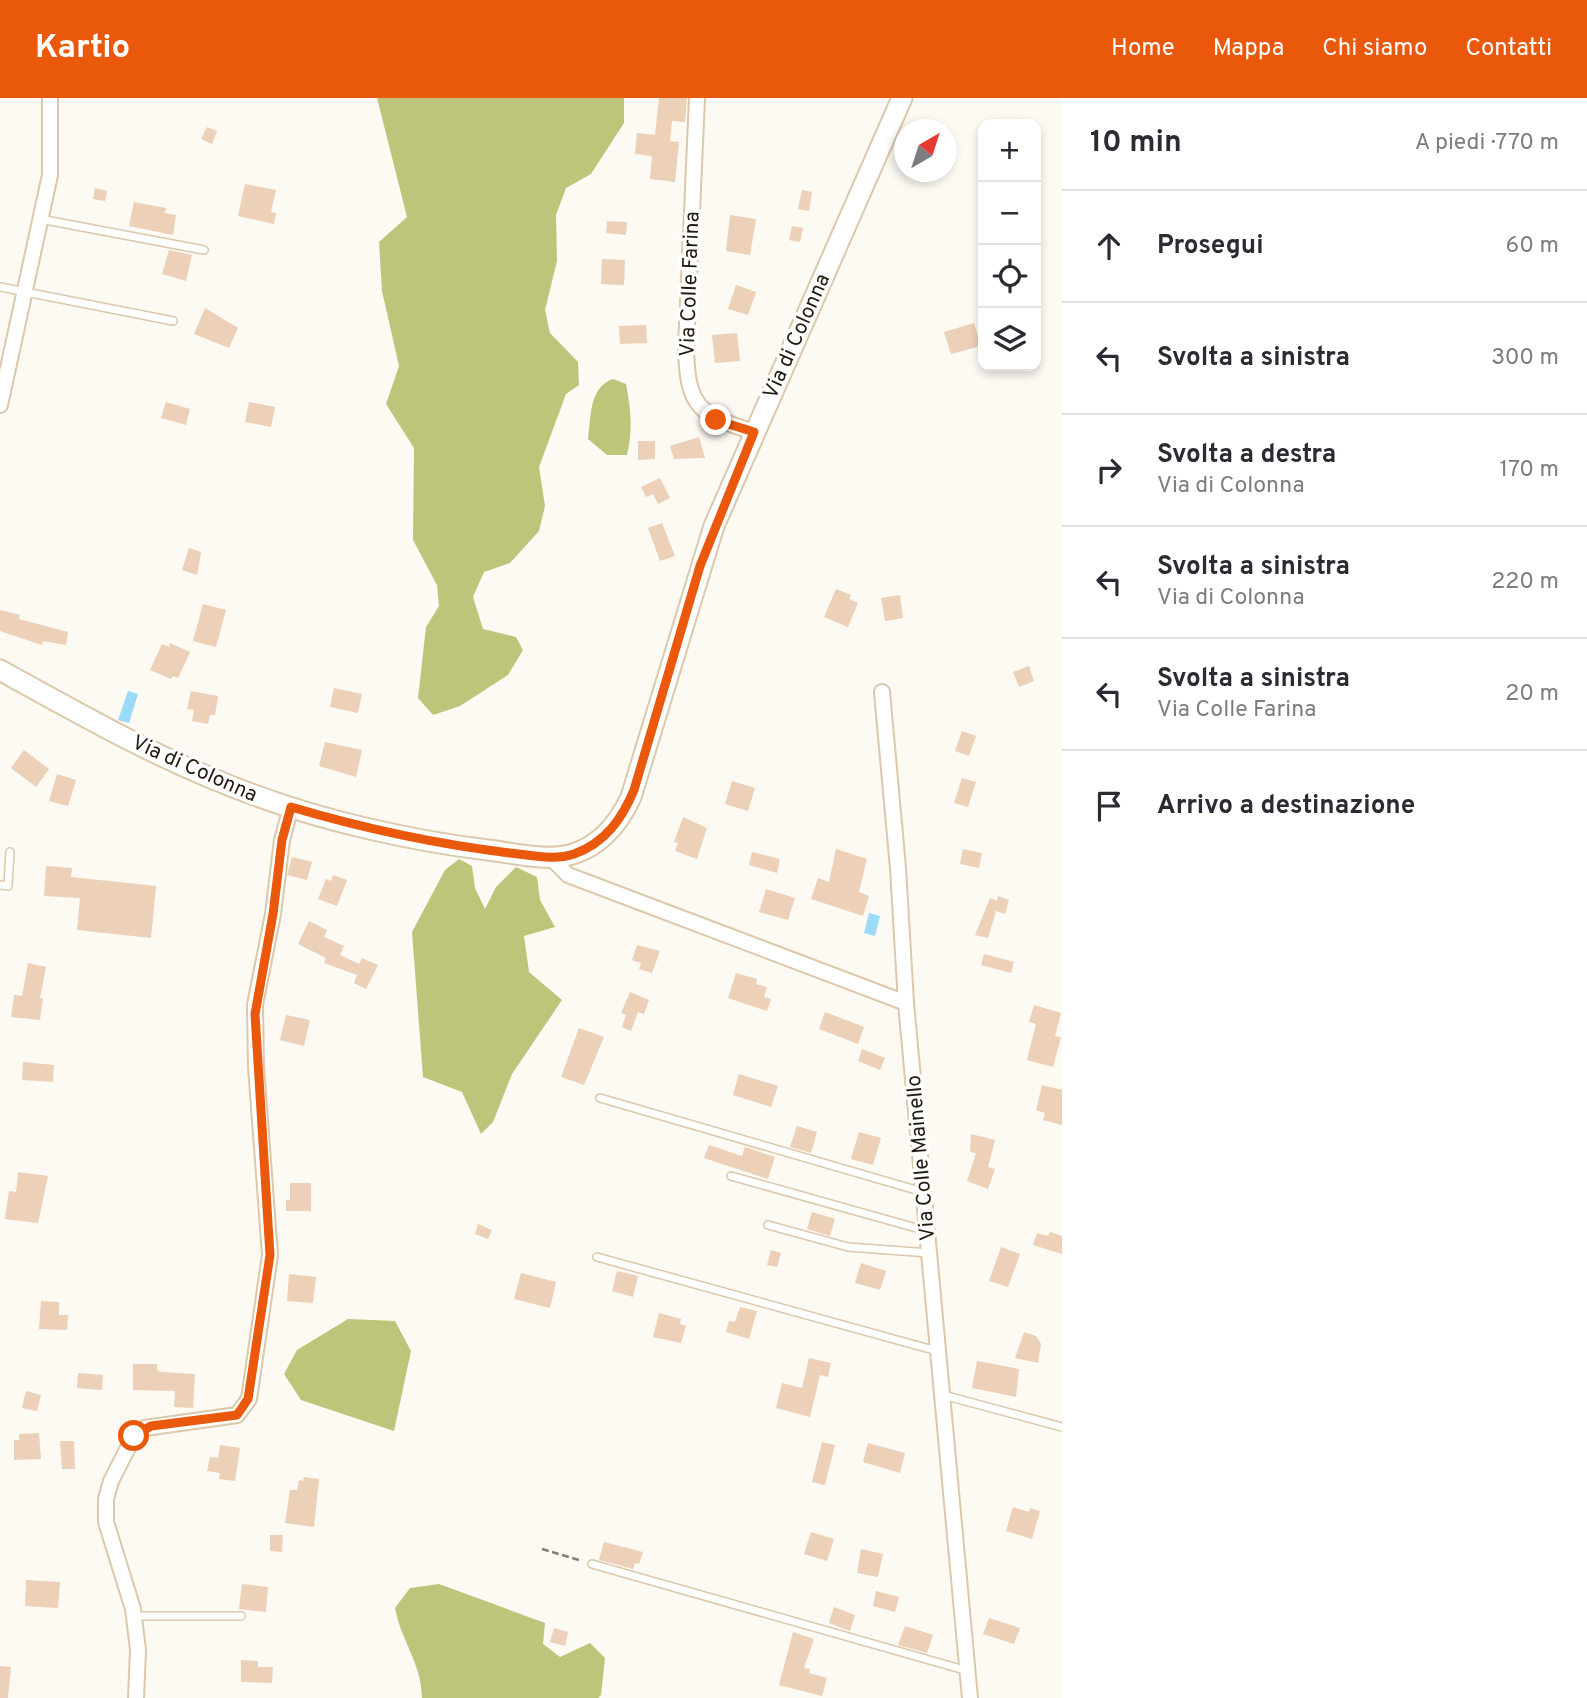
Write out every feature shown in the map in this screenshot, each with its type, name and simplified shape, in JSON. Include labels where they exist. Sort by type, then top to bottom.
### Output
[{"type":"street","points":[[0,405],[50,175],[50,98]]},
{"type":"street","name":"Via Colle Farina","points":[[697,98],[685,346],[688,377],[696,401],[708,415],[754,432]]},
{"type":"street","name":"Via di Colonna","points":[[0,670],[172,761],[291,807],[441,843],[550,857],[575,853],[594,843],[614,827],[625,810],[638,776],[704,556],[754,432],[902,98]]},
{"type":"street","name":"Via Colle Mainello","points":[[881,692],[898,868],[906,1003],[970,1698]]},
{"type":"street","points":[[136,1698],[134,1616],[105,1513],[109,1485],[134,1436],[145,1428],[237,1415],[248,1399],[270,1255],[255,1014],[273,914],[282,840],[291,807]]},
{"type":"street","points":[[550,857],[568,875],[906,1003]]},
{"type":"lane","points":[[40,219],[204,250]]},
{"type":"lane","points":[[0,287],[173,321]]},
{"type":"lane","points":[[0,885],[8,886],[10,852]]},
{"type":"lane","points":[[600,1098],[923,1192]]},
{"type":"lane","points":[[731,1176],[927,1231]]},
{"type":"lane","points":[[768,1225],[848,1247],[929,1253]]},
{"type":"lane","points":[[597,1257],[939,1351]]},
{"type":"lane","points":[[943,1395],[1062,1427]]},
{"type":"lane","points":[[592,1564],[968,1671]]},
{"type":"lane","points":[[134,1616],[241,1616]]},
{"type":"path","points":[[542,1549],[592,1564]]},
{"type":"green space","points":[[377,98],[624,98],[624,123],[591,174],[566,188],[556,215],[557,261],[545,310],[550,333],[578,362],[579,385],[566,394],[539,467],[545,506],[539,531],[510,563],[484,572],[473,597],[483,629],[516,637],[523,650],[508,675],[460,706],[433,715],[418,698],[426,627],[439,606],[437,585],[413,540],[414,448],[386,404],[399,366],[382,291],[379,242],[407,217]]},
{"type":"green space","points":[[613,379],[626,384],[628,393],[631,428],[627,455],[607,455],[588,439],[595,396],[605,383]]},
{"type":"green space","points":[[459,859],[472,866],[475,888],[485,909],[496,887],[516,867],[537,877],[540,900],[555,927],[524,936],[529,972],[562,1000],[512,1074],[493,1122],[481,1134],[462,1092],[423,1077],[412,932],[445,870]]},
{"type":"green space","points":[[348,1319],[395,1321],[411,1351],[394,1431],[301,1400],[284,1374],[297,1350]]},
{"type":"green space","points":[[439,1584],[545,1623],[543,1644],[560,1657],[590,1643],[605,1658],[601,1695],[598,1698],[422,1698],[415,1663],[395,1608],[410,1588]]},
{"type":"water","points":[[128,691],[138,694],[129,723],[118,720]]},
{"type":"water","points":[[869,913],[880,916],[875,936],[864,933]]},
{"type":"building","points":[[659,98],[687,98],[685,122],[672,121],[670,141],[679,142],[675,182],[650,179],[652,156],[635,154],[637,133],[655,135]]},
{"type":"building","points":[[207,127],[217,131],[212,144],[201,139]]},
{"type":"building","points":[[245,184],[276,190],[271,212],[276,213],[274,224],[238,216]]},
{"type":"building","points":[[95,188],[107,191],[105,201],[93,199]]},
{"type":"building","points":[[802,190],[812,192],[809,211],[798,209]]},
{"type":"building","points":[[134,202],[166,208],[165,213],[176,215],[173,235],[129,226]]},
{"type":"building","points":[[730,215],[756,219],[750,255],[726,251]]},
{"type":"building","points":[[607,221],[627,222],[626,235],[606,233]]},
{"type":"building","points":[[792,226],[803,228],[800,242],[789,240]]},
{"type":"building","points":[[169,250],[192,255],[186,281],[162,274]]},
{"type":"building","points":[[602,259],[625,260],[624,285],[601,284]]},
{"type":"building","points":[[736,285],[756,292],[748,315],[728,309]]},
{"type":"building","points":[[205,308],[238,328],[229,348],[194,334]]},
{"type":"building","points":[[974,323],[978,347],[951,354],[944,332]]},
{"type":"building","points":[[646,325],[647,343],[620,344],[619,326]]},
{"type":"building","points":[[737,333],[740,361],[715,363],[712,335]]},
{"type":"building","points":[[166,402],[190,409],[186,425],[161,418]]},
{"type":"building","points":[[249,402],[275,407],[271,427],[245,422]]},
{"type":"building","points":[[699,437],[705,458],[674,459],[670,446]]},
{"type":"building","points":[[638,441],[655,441],[655,459],[638,460]]},
{"type":"building","points":[[660,478],[670,498],[658,504],[653,494],[646,497],[641,487]]},
{"type":"building","points":[[662,523],[675,556],[660,561],[648,528]]},
{"type":"building","points":[[189,548],[201,552],[197,575],[182,570]]},
{"type":"building","points":[[836,589],[851,595],[849,599],[858,603],[848,627],[824,617]]},
{"type":"building","points":[[900,595],[903,618],[885,621],[881,598]]},
{"type":"building","points":[[203,604],[226,610],[216,647],[193,641]]},
{"type":"building","points":[[0,610],[20,615],[19,619],[68,632],[66,645],[43,641],[42,645],[0,631]]},
{"type":"building","points":[[170,643],[190,652],[178,678],[173,676],[171,679],[150,670],[162,644],[169,647]]},
{"type":"building","points":[[1029,666],[1034,681],[1019,687],[1013,672]]},
{"type":"building","points":[[334,688],[362,694],[358,713],[330,707]]},
{"type":"building","points":[[191,691],[218,696],[215,715],[210,715],[208,724],[192,721],[194,710],[187,709]]},
{"type":"building","points":[[962,731],[976,736],[969,756],[955,751]]},
{"type":"building","points":[[325,742],[362,750],[356,777],[319,766]]},
{"type":"building","points":[[24,750],[49,769],[36,787],[11,768]]},
{"type":"building","points":[[57,774],[76,780],[68,806],[49,801]]},
{"type":"building","points":[[962,778],[976,782],[968,807],[954,803]]},
{"type":"building","points":[[732,781],[755,788],[748,811],[725,804]]},
{"type":"building","points":[[683,817],[707,828],[697,859],[675,851],[678,843],[674,842]]},
{"type":"building","points":[[836,849],[867,859],[859,892],[869,896],[863,916],[811,899],[818,878],[829,882]]},
{"type":"building","points":[[963,849],[982,853],[979,868],[960,864]]},
{"type":"building","points":[[752,852],[780,859],[777,873],[749,865]]},
{"type":"building","points":[[292,857],[312,862],[307,880],[287,875]]},
{"type":"building","points":[[46,866],[72,868],[71,877],[156,886],[151,938],[77,930],[80,898],[44,896]]},
{"type":"building","points":[[333,875],[347,880],[337,906],[318,899],[326,879],[331,881]]},
{"type":"building","points":[[766,889],[795,898],[788,920],[759,912]]},
{"type":"building","points":[[998,896],[1009,900],[1005,914],[996,911],[988,938],[975,935],[990,898],[997,901]]},
{"type":"building","points":[[309,921],[327,930],[324,937],[344,946],[340,955],[359,964],[362,958],[378,965],[366,989],[354,983],[357,975],[324,963],[326,958],[298,944]]},
{"type":"building","points":[[637,945],[660,951],[652,973],[639,969],[641,963],[632,960]]},
{"type":"building","points":[[984,954],[1014,962],[1011,973],[981,965]]},
{"type":"building","points":[[28,963],[46,967],[40,998],[43,998],[40,1020],[11,1017],[14,995],[22,996]]},
{"type":"building","points":[[736,973],[757,979],[756,984],[767,987],[764,997],[771,999],[767,1011],[728,998]]},
{"type":"building","points":[[630,992],[649,1000],[644,1014],[638,1012],[631,1031],[622,1027],[626,1015],[621,1013]]},
{"type":"building","points":[[1034,1005],[1061,1013],[1055,1036],[1061,1037],[1053,1067],[1027,1060],[1036,1024],[1029,1022]]},
{"type":"building","points":[[825,1012],[864,1027],[858,1044],[819,1029]]},
{"type":"building","points":[[286,1015],[310,1020],[304,1046],[280,1040]]},
{"type":"building","points":[[579,1028],[604,1037],[584,1085],[561,1077]]},
{"type":"building","points":[[862,1049],[885,1058],[880,1070],[858,1061]]},
{"type":"building","points":[[23,1062],[54,1065],[53,1082],[22,1080]]},
{"type":"building","points":[[739,1074],[778,1086],[771,1107],[733,1095]]},
{"type":"building","points":[[1042,1085],[1062,1090],[1062,1125],[1043,1120],[1045,1113],[1036,1110]]},
{"type":"building","points":[[797,1126],[817,1132],[811,1153],[790,1147]]},
{"type":"building","points":[[859,1132],[881,1138],[873,1165],[851,1159]]},
{"type":"building","points":[[971,1134],[995,1140],[988,1167],[995,1169],[988,1189],[967,1181],[976,1153],[970,1152]]},
{"type":"building","points":[[709,1145],[742,1156],[745,1147],[775,1157],[768,1179],[704,1158]]},
{"type":"building","points":[[18,1172],[48,1176],[38,1223],[5,1219],[9,1191],[16,1192]]},
{"type":"building","points":[[290,1183],[311,1183],[311,1211],[286,1211],[286,1200],[290,1200]]},
{"type":"building","points":[[812,1212],[835,1219],[830,1236],[807,1229]]},
{"type":"building","points":[[478,1224],[492,1230],[488,1239],[475,1234]]},
{"type":"building","points":[[1050,1232],[1062,1236],[1062,1254],[1033,1245],[1037,1233],[1048,1236]]},
{"type":"building","points":[[1001,1247],[1020,1254],[1008,1287],[989,1281]]},
{"type":"building","points":[[771,1250],[781,1253],[777,1267],[767,1265]]},
{"type":"building","points":[[861,1263],[886,1271],[880,1290],[855,1283]]},
{"type":"building","points":[[617,1271],[638,1276],[633,1297],[612,1291]]},
{"type":"building","points":[[521,1273],[556,1282],[550,1308],[514,1299]]},
{"type":"building","points":[[289,1274],[316,1277],[313,1303],[287,1301]]},
{"type":"building","points":[[41,1301],[59,1302],[59,1315],[68,1315],[67,1330],[39,1329]]},
{"type":"building","points":[[740,1307],[757,1311],[749,1339],[726,1332],[729,1321],[735,1322]]},
{"type":"building","points":[[659,1313],[681,1319],[680,1324],[686,1326],[681,1343],[653,1337]]},
{"type":"building","points":[[1024,1332],[1036,1336],[1041,1344],[1038,1363],[1015,1358]]},
{"type":"building","points":[[809,1358],[831,1363],[828,1377],[820,1375],[810,1417],[776,1408],[782,1383],[802,1388]]},
{"type":"building","points":[[977,1361],[1019,1369],[1016,1397],[972,1388]]},
{"type":"building","points":[[133,1364],[157,1364],[157,1370],[161,1372],[195,1374],[193,1408],[174,1407],[175,1391],[133,1390]]},
{"type":"building","points":[[78,1373],[103,1375],[102,1390],[77,1388]]},
{"type":"building","points":[[26,1391],[41,1395],[37,1411],[22,1408]]},
{"type":"building","points":[[39,1433],[41,1459],[14,1460],[14,1440],[19,1440],[19,1434]]},
{"type":"building","points":[[60,1441],[74,1441],[75,1469],[62,1469]]},
{"type":"building","points":[[822,1442],[835,1445],[825,1485],[812,1482]]},
{"type":"building","points":[[868,1443],[905,1453],[900,1473],[863,1462]]},
{"type":"building","points":[[220,1445],[240,1448],[235,1481],[219,1479],[220,1473],[207,1471],[210,1457],[218,1458]]},
{"type":"building","points":[[304,1477],[319,1479],[314,1527],[285,1523],[290,1490],[297,1490],[299,1480],[303,1481]]},
{"type":"building","points":[[1013,1507],[1029,1512],[1030,1508],[1040,1511],[1032,1539],[1006,1531]]},
{"type":"building","points":[[811,1532],[834,1539],[827,1561],[804,1554]]},
{"type":"building","points":[[270,1535],[283,1535],[282,1552],[270,1551]]},
{"type":"building","points":[[604,1542],[643,1552],[639,1564],[635,1563],[633,1569],[599,1560]]},
{"type":"building","points":[[861,1549],[883,1554],[878,1577],[857,1573]]},
{"type":"building","points":[[26,1580],[60,1582],[58,1608],[25,1606]]},
{"type":"building","points":[[242,1584],[268,1587],[266,1612],[239,1609]]},
{"type":"building","points":[[876,1591],[899,1597],[895,1612],[873,1606]]},
{"type":"building","points":[[834,1607],[855,1615],[850,1631],[829,1623]]},
{"type":"building","points":[[989,1618],[1020,1628],[1014,1644],[983,1634]]},
{"type":"building","points":[[905,1626],[933,1635],[927,1653],[898,1645]]},
{"type":"building","points":[[554,1628],[568,1632],[565,1646],[550,1642]]},
{"type":"building","points":[[793,1632],[814,1639],[804,1668],[810,1669],[809,1673],[827,1678],[822,1696],[779,1685]]},
{"type":"building","points":[[241,1660],[258,1661],[258,1667],[273,1667],[272,1683],[241,1682]]},
{"type":"building","points":[[0,1666],[11,1667],[8,1698],[0,1698]]},
{"type":"route","points":[[134,1436],[151,1426],[237,1415],[247,1404],[270,1255],[255,1049],[256,995],[278,885],[279,855],[291,807],[441,843],[550,857],[575,853],[607,834],[621,817],[634,790],[700,566],[754,432],[716,420]]}]
